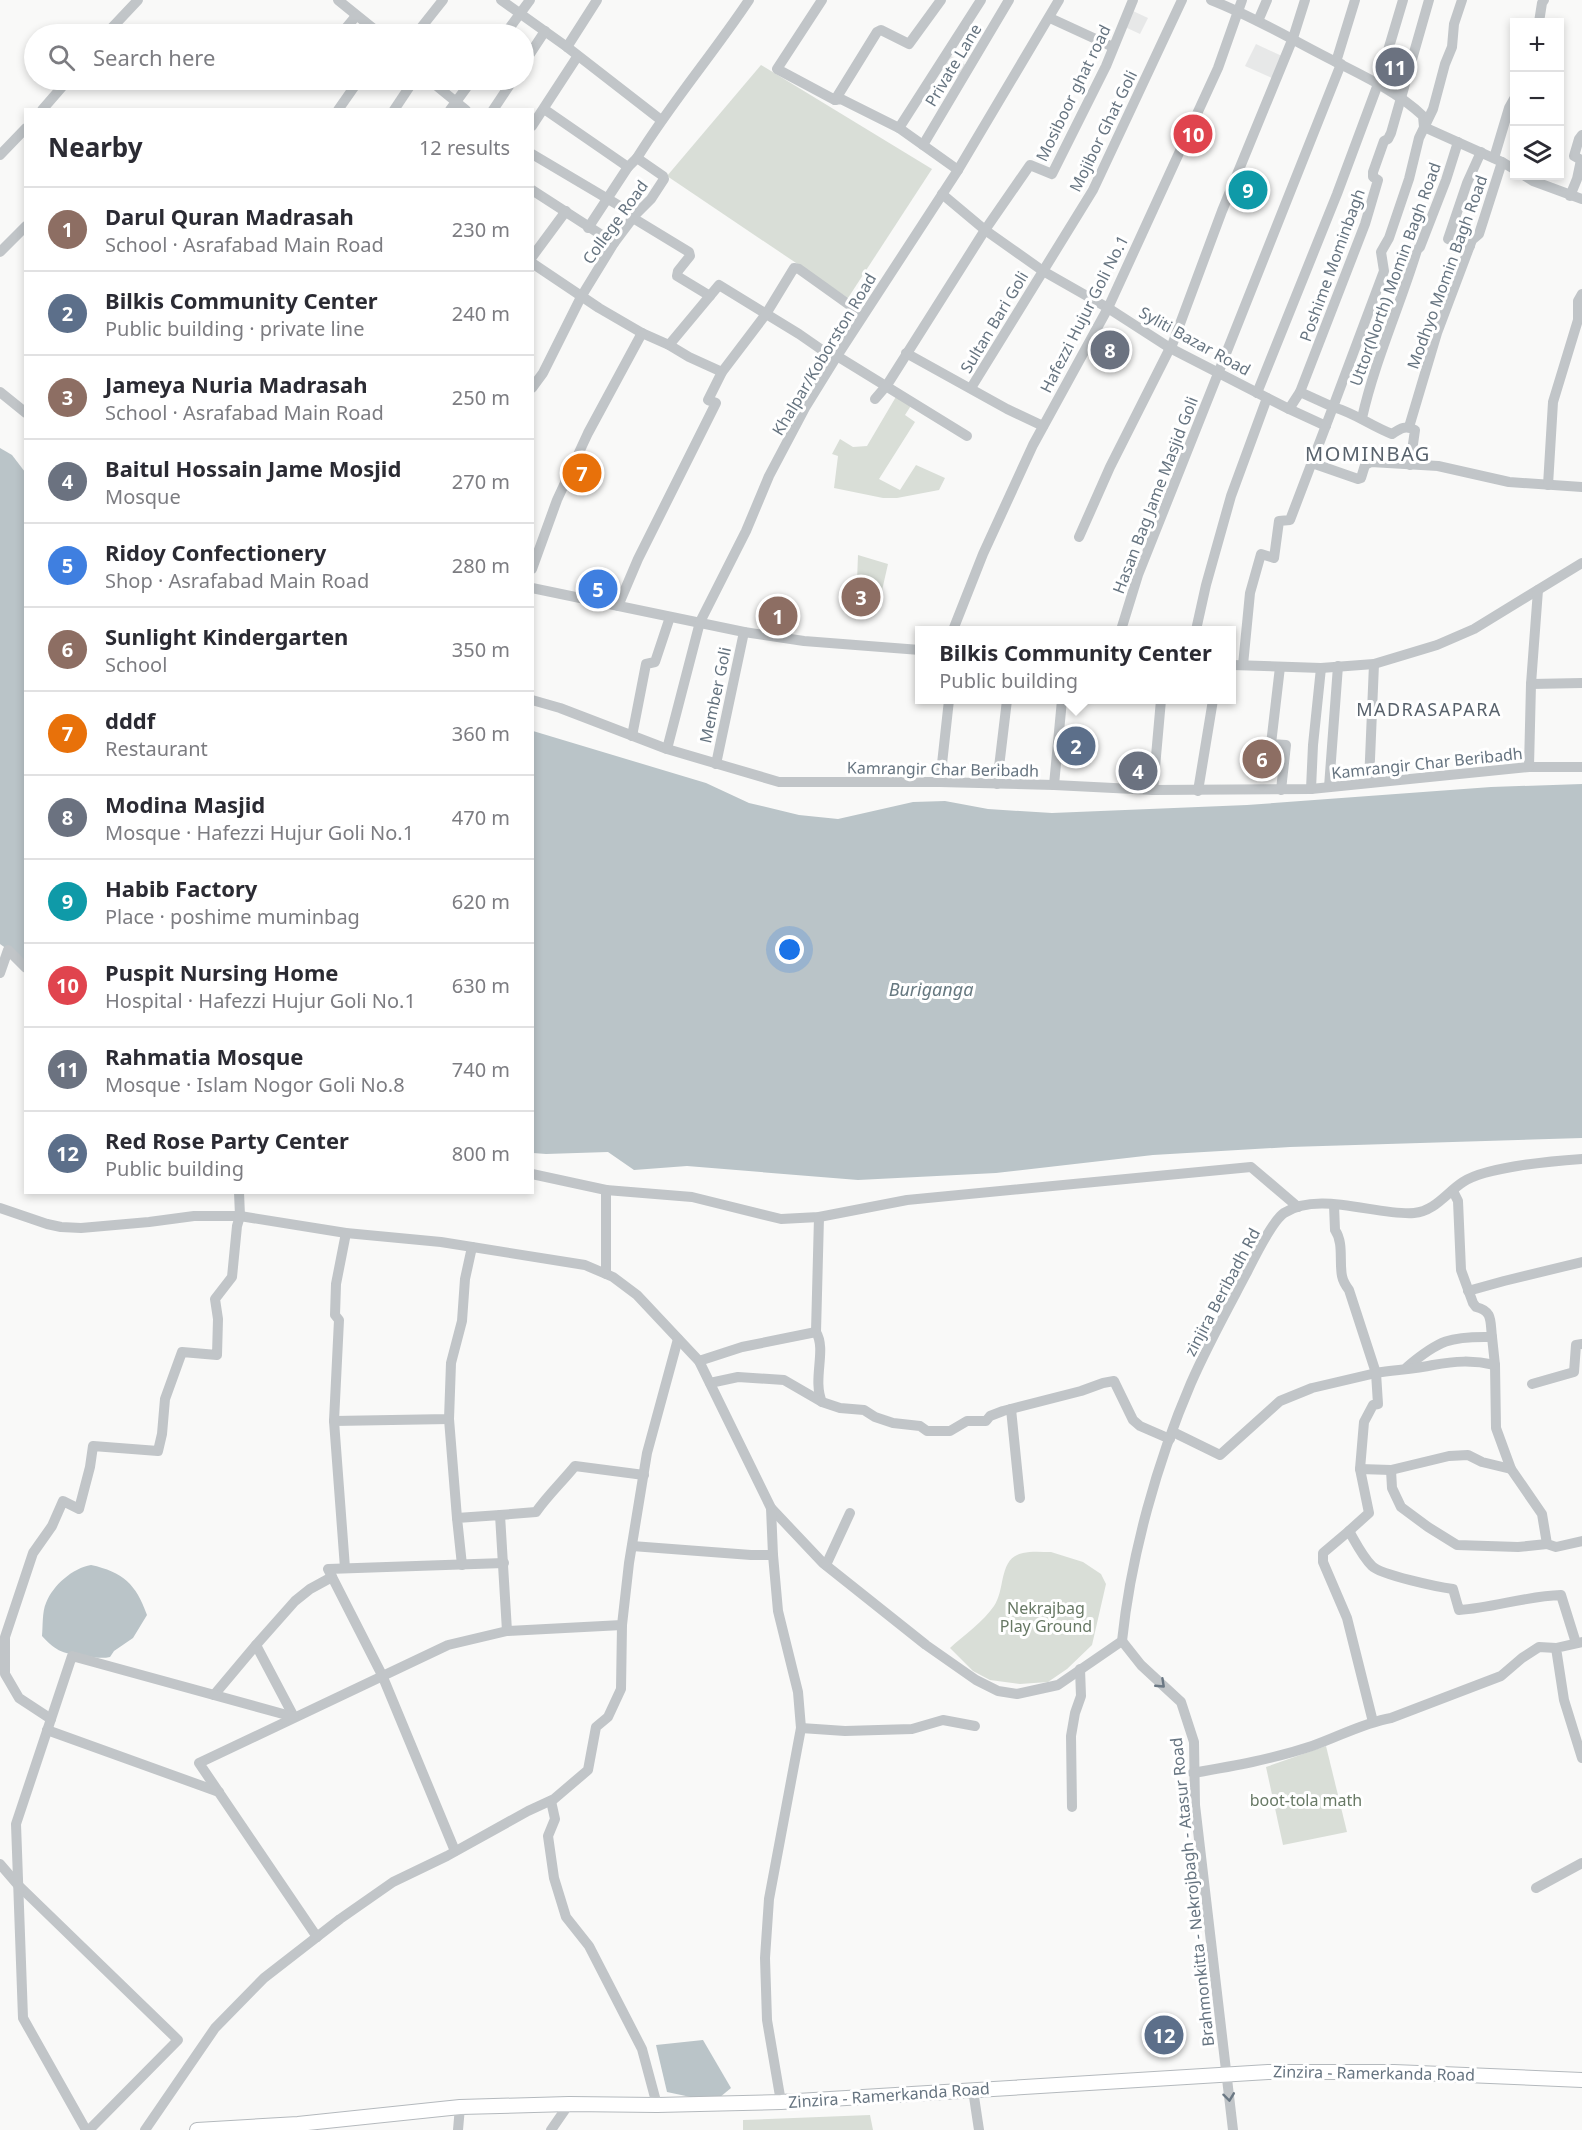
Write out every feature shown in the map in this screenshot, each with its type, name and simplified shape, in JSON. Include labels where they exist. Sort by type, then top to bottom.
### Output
[{"type":"main road","name":"Zinzira - Ramerkanda Road","points":[[197,2130],[299,2127],[460,2107],[781,2102],[1268,2072],[1394,2072],[1582,2080]]},
{"type":"street","points":[[115,24],[138,0]]},
{"type":"street","points":[[338,0],[367,24]]},
{"type":"street","points":[[426,24],[443,0]]},
{"type":"street","points":[[501,0],[567,47],[661,120]]},
{"type":"street","points":[[513,24],[530,0]]},
{"type":"street","points":[[567,47],[597,0]]},
{"type":"street","name":"College Road","points":[[534,385],[543,373],[580,297],[614,243],[651,199],[664,179],[637,158],[661,120],[722,41],[749,0]]},
{"type":"street","points":[[822,0],[777,66],[779,70],[835,100],[841,99],[898,128],[958,170]]},
{"type":"street","points":[[835,100],[877,32],[881,30],[909,44],[941,0]]},
{"type":"street","points":[[898,128],[981,0]]},
{"type":"street","name":"Private Lane","points":[[923,145],[1009,0]]},
{"type":"street","name":"Khalpar/Koborston Road","points":[[667,749],[700,622],[746,531],[769,476],[806,406],[862,314],[958,170],[1059,0]]},
{"type":"street","name":"Mosiboor ghat road","points":[[985,230],[1030,165],[1052,174],[1133,0]]},
{"type":"street","name":"Mojibor Ghat Goli","points":[[1043,271],[1093,189],[1182,0]]},
{"type":"street","points":[[1211,0],[1239,5],[1258,21],[1378,84],[1423,116],[1424,127]]},
{"type":"street","points":[[1258,21],[1267,0]]},
{"type":"street","points":[[1078,537],[1110,467],[1171,348],[1222,211],[1293,38],[1305,0]]},
{"type":"street","name":"Hasan Bag Jame Masjid Goli","points":[[1122,626],[1138,575],[1339,63],[1355,0]]},
{"type":"street","points":[[1197,626],[1231,496],[1262,395],[1378,84],[1403,0]]},
{"type":"street","points":[[1402,99],[1429,0]]},
{"type":"street","points":[[1462,0],[1454,24],[1452,47],[1433,109],[1419,138],[1409,178],[1389,238],[1381,252],[1384,271],[1290,520],[1280,521],[1274,558],[1261,554],[1250,592],[1237,665],[1321,668],[1374,664],[1437,645],[1474,629],[1582,563]]},
{"type":"street","points":[[1540,18],[1544,0]]},
{"type":"street","name":"Hafezzi Hujur Goli No.1","points":[[955,626],[983,554],[1043,426],[1108,308],[1218,68],[1239,5]]},
{"type":"street","points":[[349,24],[356,16]]},
{"type":"street","points":[[1050,18],[1113,47]]},
{"type":"street","points":[[534,48],[545,31]]},
{"type":"street","points":[[534,123],[577,57]]},
{"type":"street","points":[[44,108],[59,90]]},
{"type":"street","points":[[339,108],[351,90]]},
{"type":"street","points":[[395,108],[407,90]]},
{"type":"street","points":[[439,90],[453,105],[464,90]]},
{"type":"street","points":[[494,108],[506,90]]},
{"type":"street","name":"Poshime Mominbagh","points":[[1288,409],[1300,392],[1365,224],[1378,180],[1373,177],[1373,172],[1384,141],[1391,133],[1402,99]]},
{"type":"street","name":"Modhyo Momin Bagh Road","points":[[1409,427],[1437,333],[1472,240],[1479,234],[1510,106]]},
{"type":"street","points":[[544,109],[628,167]]},
{"type":"street","points":[[1424,127],[1510,167]]},
{"type":"street","points":[[0,155],[24,130]]},
{"type":"street","points":[[1570,196],[1580,169],[1581,160],[1574,156],[1582,135]]},
{"type":"street","name":"Uttor(North) Momin Bagh Road","points":[[1362,418],[1375,368],[1417,250],[1446,180],[1458,142]]},
{"type":"street","points":[[1470,246],[1448,239],[1467,183],[1481,152]]},
{"type":"street","points":[[534,155],[607,198],[689,252],[690,256],[676,274],[710,296]]},
{"type":"street","points":[[588,228],[628,167],[637,158]]},
{"type":"street","points":[[1534,180],[1582,200]]},
{"type":"street","points":[[534,191],[614,243]]},
{"type":"street","name":"Syliti Bazar Road","points":[[942,194],[985,230],[1043,271],[1108,308],[1171,348],[1288,409],[1326,426]]},
{"type":"street","points":[[534,254],[566,211]]},
{"type":"street","points":[[0,252],[24,228]]},
{"type":"street","points":[[875,399],[902,362],[985,230]]},
{"type":"street","points":[[534,264],[580,297],[642,333],[722,372]]},
{"type":"street","points":[[618,606],[658,518],[716,403],[708,400],[722,372],[766,314],[794,268],[862,314]]},
{"type":"street","name":"Sultan Bari Goli","points":[[971,388],[1043,271]]},
{"type":"street","points":[[669,345],[719,285],[967,436]]},
{"type":"street","points":[[1548,485],[1554,402],[1578,320],[1578,301],[1582,294]]},
{"type":"street","points":[[534,563],[557,500],[588,433],[642,333]]},
{"type":"street","points":[[902,362],[971,388],[1043,426]]},
{"type":"street","points":[[0,392],[24,411]]},
{"type":"street","points":[[1300,392],[1362,418],[1392,434],[1401,428],[1409,427],[1415,430],[1410,465]]},
{"type":"street","points":[[1312,463],[1358,479],[1362,478],[1365,465],[1371,462],[1438,466],[1509,482],[1582,487]]},
{"type":"street","points":[[534,588],[744,632],[804,640],[915,650]]},
{"type":"street","points":[[1529,767],[1531,684],[1538,590]]},
{"type":"street","points":[[632,736],[646,664],[655,662],[670,617]]},
{"type":"street","name":"Member Goli","points":[[716,764],[744,632]]},
{"type":"street","points":[[1369,783],[1374,664]]},
{"type":"street","points":[[1329,788],[1338,666]]},
{"type":"street","points":[[1280,667],[1271,744],[1286,745],[1281,790]]},
{"type":"street","points":[[1311,789],[1321,668]]},
{"type":"street","points":[[1531,684],[1582,683]]},
{"type":"street","name":"Kamrangir Char Beribadh","points":[[534,701],[560,708],[667,749],[779,782],[940,782],[1153,790],[1281,790],[1329,788],[1529,767],[1582,767]]},
{"type":"street","points":[[940,782],[948,704]]},
{"type":"street","points":[[997,784],[1006,704]]},
{"type":"street","points":[[1054,785],[1062,704]]},
{"type":"street","points":[[1153,790],[1161,704]]},
{"type":"street","points":[[1197,791],[1212,704]]},
{"type":"street","points":[[0,943],[24,961]]},
{"type":"street","points":[[0,973],[8,950],[24,966]]},
{"type":"street","points":[[534,1174],[606,1190],[692,1197],[781,1219],[819,1216],[907,1200],[1251,1167],[1298,1207],[1354,1206],[1417,1213],[1438,1203],[1462,1182],[1484,1173],[1552,1161],[1582,1159]]},
{"type":"street","points":[[606,1190],[606,1274]]},
{"type":"street","points":[[1453,1191],[1458,1202],[1461,1270],[1476,1307],[1485,1309],[1488,1313],[1495,1365],[1496,1428],[1510,1469],[1542,1514],[1547,1544]]},
{"type":"street","points":[[51,1719],[19,1698],[5,1674],[5,1637],[33,1553],[52,1526],[63,1502],[79,1509],[93,1446],[158,1452],[165,1399],[182,1352],[217,1355],[218,1319],[215,1299],[232,1277],[240,1216],[239,1194]]},
{"type":"street","points":[[1334,1205],[1342,1278],[1349,1290],[1376,1373],[1378,1404],[1373,1406],[1364,1422],[1360,1469],[1369,1513],[1323,1552],[1323,1562],[1347,1618],[1373,1722]]},
{"type":"street","name":"zinjira Beribadh Rd","points":[[1122,1641],[1126,1604],[1158,1474],[1191,1383],[1255,1257],[1283,1214],[1298,1207]]},
{"type":"street","points":[[0,1208],[47,1224],[81,1228],[194,1216],[240,1216],[346,1233],[441,1242],[585,1265],[606,1274],[637,1294],[699,1361],[771,1508],[826,1565],[926,1645],[976,1680],[998,1691],[1017,1694],[1058,1685],[1122,1641]]},
{"type":"street","points":[[819,1216],[816,1332],[820,1352],[818,1389],[822,1402]]},
{"type":"street","points":[[345,1568],[334,1421],[339,1320],[335,1315],[336,1284],[346,1233]]},
{"type":"street","points":[[462,1565],[449,1419],[451,1364],[462,1321],[465,1279],[472,1247]]},
{"type":"street","points":[[1468,1291],[1582,1263]]},
{"type":"street","points":[[699,1361],[742,1347],[816,1332]]},
{"type":"street","points":[[1407,1367],[1428,1350],[1454,1338],[1492,1337]]},
{"type":"street","points":[[145,2130],[215,2028],[264,1978],[393,1882],[551,1800],[588,1770],[596,1727],[608,1717],[621,1689],[622,1625],[647,1453],[678,1339]]},
{"type":"street","points":[[1532,1384],[1574,1372],[1576,1346],[1582,1344]]},
{"type":"street","points":[[710,1383],[738,1377],[784,1380],[822,1402],[840,1408],[864,1410],[875,1417],[920,1426],[931,1432],[950,1431],[967,1421],[986,1421],[990,1416],[1011,1409],[1114,1381],[1133,1420],[1140,1426],[1220,1455],[1280,1401],[1312,1388],[1376,1373],[1443,1362],[1475,1361],[1495,1365]]},
{"type":"street","points":[[1011,1409],[1020,1498]]},
{"type":"street","points":[[334,1421],[449,1419]]},
{"type":"street","points":[[1360,1469],[1391,1470],[1449,1456],[1468,1455],[1482,1462],[1510,1469]]},
{"type":"street","points":[[457,1518],[536,1512],[547,1496],[561,1484],[575,1466],[644,1475]]},
{"type":"street","points":[[1391,1470],[1392,1488],[1401,1507],[1457,1545],[1518,1547],[1547,1544],[1556,1547],[1582,1541]]},
{"type":"street","points":[[771,1508],[778,1611],[798,1692],[801,1728],[770,1899],[765,1958],[767,2020],[781,2102]]},
{"type":"street","points":[[826,1565],[850,1513]]},
{"type":"street","points":[[500,1515],[507,1631]]},
{"type":"street","points":[[1193,1773],[1269,1759],[1314,1745],[1501,1676],[1539,1647],[1556,1648],[1579,1643],[1561,1595],[1459,1610],[1453,1589],[1402,1578],[1374,1568],[1350,1531]]},
{"type":"street","points":[[632,1546],[741,1555],[773,1555]]},
{"type":"street","points":[[455,1851],[382,1675],[328,1569],[504,1563]]},
{"type":"street","points":[[214,1695],[295,1601],[310,1588],[332,1577]]},
{"type":"street","points":[[317,1937],[199,1763],[448,1645],[507,1631],[622,1625]]},
{"type":"street","name":"Brahmonkitta - Nekrojbagh - Atasur Road","points":[[1122,1641],[1141,1665],[1181,1702],[1194,1742],[1193,1773],[1196,1817],[1233,2130]]},
{"type":"street","points":[[256,1645],[294,1717]]},
{"type":"street","points":[[1556,1648],[1564,1700],[1582,1758]]},
{"type":"street","points":[[0,1864],[18,1885],[178,2040],[87,2130],[23,2018],[18,1885],[16,1824],[72,1656],[294,1717]]},
{"type":"street","points":[[1072,1807],[1071,1736],[1081,1696],[1080,1669]]},
{"type":"street","points":[[801,1728],[845,1731],[912,1729],[943,1720],[975,1726]]},
{"type":"street","points":[[47,1730],[219,1792]]},
{"type":"street","points":[[551,1800],[555,1819],[548,1836],[554,1878],[566,1917],[589,1946],[642,2049],[657,2105]]},
{"type":"street","points":[[1536,1888],[1582,1863]]},
{"type":"street","points":[[973,2090],[979,2130]]},
{"type":"street","points":[[551,2130],[569,2104]]},
{"type":"street","points":[[458,2130],[460,2107]]},
{"type":"shaded area","points":[[1133,11],[1148,18],[1140,34],[1125,27]]},
{"type":"shaded area","points":[[1256,44],[1284,57],[1272,78],[1245,66]]},
{"type":"shaded area","points":[[948,54],[969,67],[962,79],[950,72],[953,68],[942,62]]},
{"type":"green space","points":[[761,65],[932,169],[848,298],[667,176]]},
{"type":"green space","points":[[897,395],[912,404],[905,415],[915,422],[879,479],[900,490],[916,465],[945,478],[939,490],[897,498],[883,498],[834,488],[838,456],[832,454],[840,439],[853,447],[867,446]]},
{"type":"green space","points":[[858,555],[888,564],[878,608],[856,607]]},
{"type":"green space","name":"Nekrajbag Play Ground","points":[[1051,1552],[1083,1562],[1101,1574],[1106,1584],[1092,1645],[1067,1669],[1048,1682],[1020,1684],[990,1680],[973,1671],[950,1648],[990,1612],[998,1599],[1006,1567],[1015,1556],[1023,1553]]},
{"type":"green space","name":"boot-tola math","points":[[1326,1746],[1347,1832],[1283,1845],[1266,1767]]},
{"type":"green space","points":[[870,2115],[873,2130],[743,2130],[743,2120]]},
{"type":"water","points":[[0,448],[12,455],[24,471],[24,961],[0,944]]},
{"type":"water","name":"Buriganga","points":[[534,731],[706,783],[749,803],[799,815],[838,819],[913,802],[945,801],[988,809],[1052,813],[1247,805],[1491,787],[1582,784],[1582,1138],[1290,1147],[1153,1155],[996,1173],[858,1180],[687,1166],[634,1170],[608,1152],[534,1153]]},
{"type":"water","points":[[91,1565],[112,1571],[127,1581],[138,1595],[147,1615],[133,1638],[114,1651],[110,1657],[98,1658],[66,1653],[56,1649],[42,1636],[43,1615],[53,1590],[77,1570]]},
{"type":"water","points":[[703,2040],[731,2088],[714,2102],[667,2092],[656,2045]]},
{"type":"place","name":"Rahmatia Mosque","points":[[1395,67]]},
{"type":"place","name":"Puspit Nursing Home","points":[[1193,134]]},
{"type":"place","name":"Habib Factory","points":[[1248,190]]},
{"type":"place","name":"Modina Masjid","points":[[1110,350]]},
{"type":"place","name":"dddf","points":[[582,473]]},
{"type":"place","name":"Ridoy Confectionery","points":[[598,589]]},
{"type":"place","name":"Jameya Nuria Madrasah","points":[[861,597]]},
{"type":"place","name":"Darul Quran Madrasah","points":[[778,616]]},
{"type":"place","name":"Bilkis Community Center","points":[[1076,746]]},
{"type":"place","name":"Sunlight Kindergarten","points":[[1262,759]]},
{"type":"place","name":"Baitul Hossain Jame Mosjid","points":[[1138,771]]},
{"type":"place","name":"Red Rose Party Center","points":[[1164,2035]]},
{"type":"district","name":"MOMINBAG","points":[[1368,453]]},
{"type":"district","name":"MADRASAPARA","points":[[1429,709]]}]
